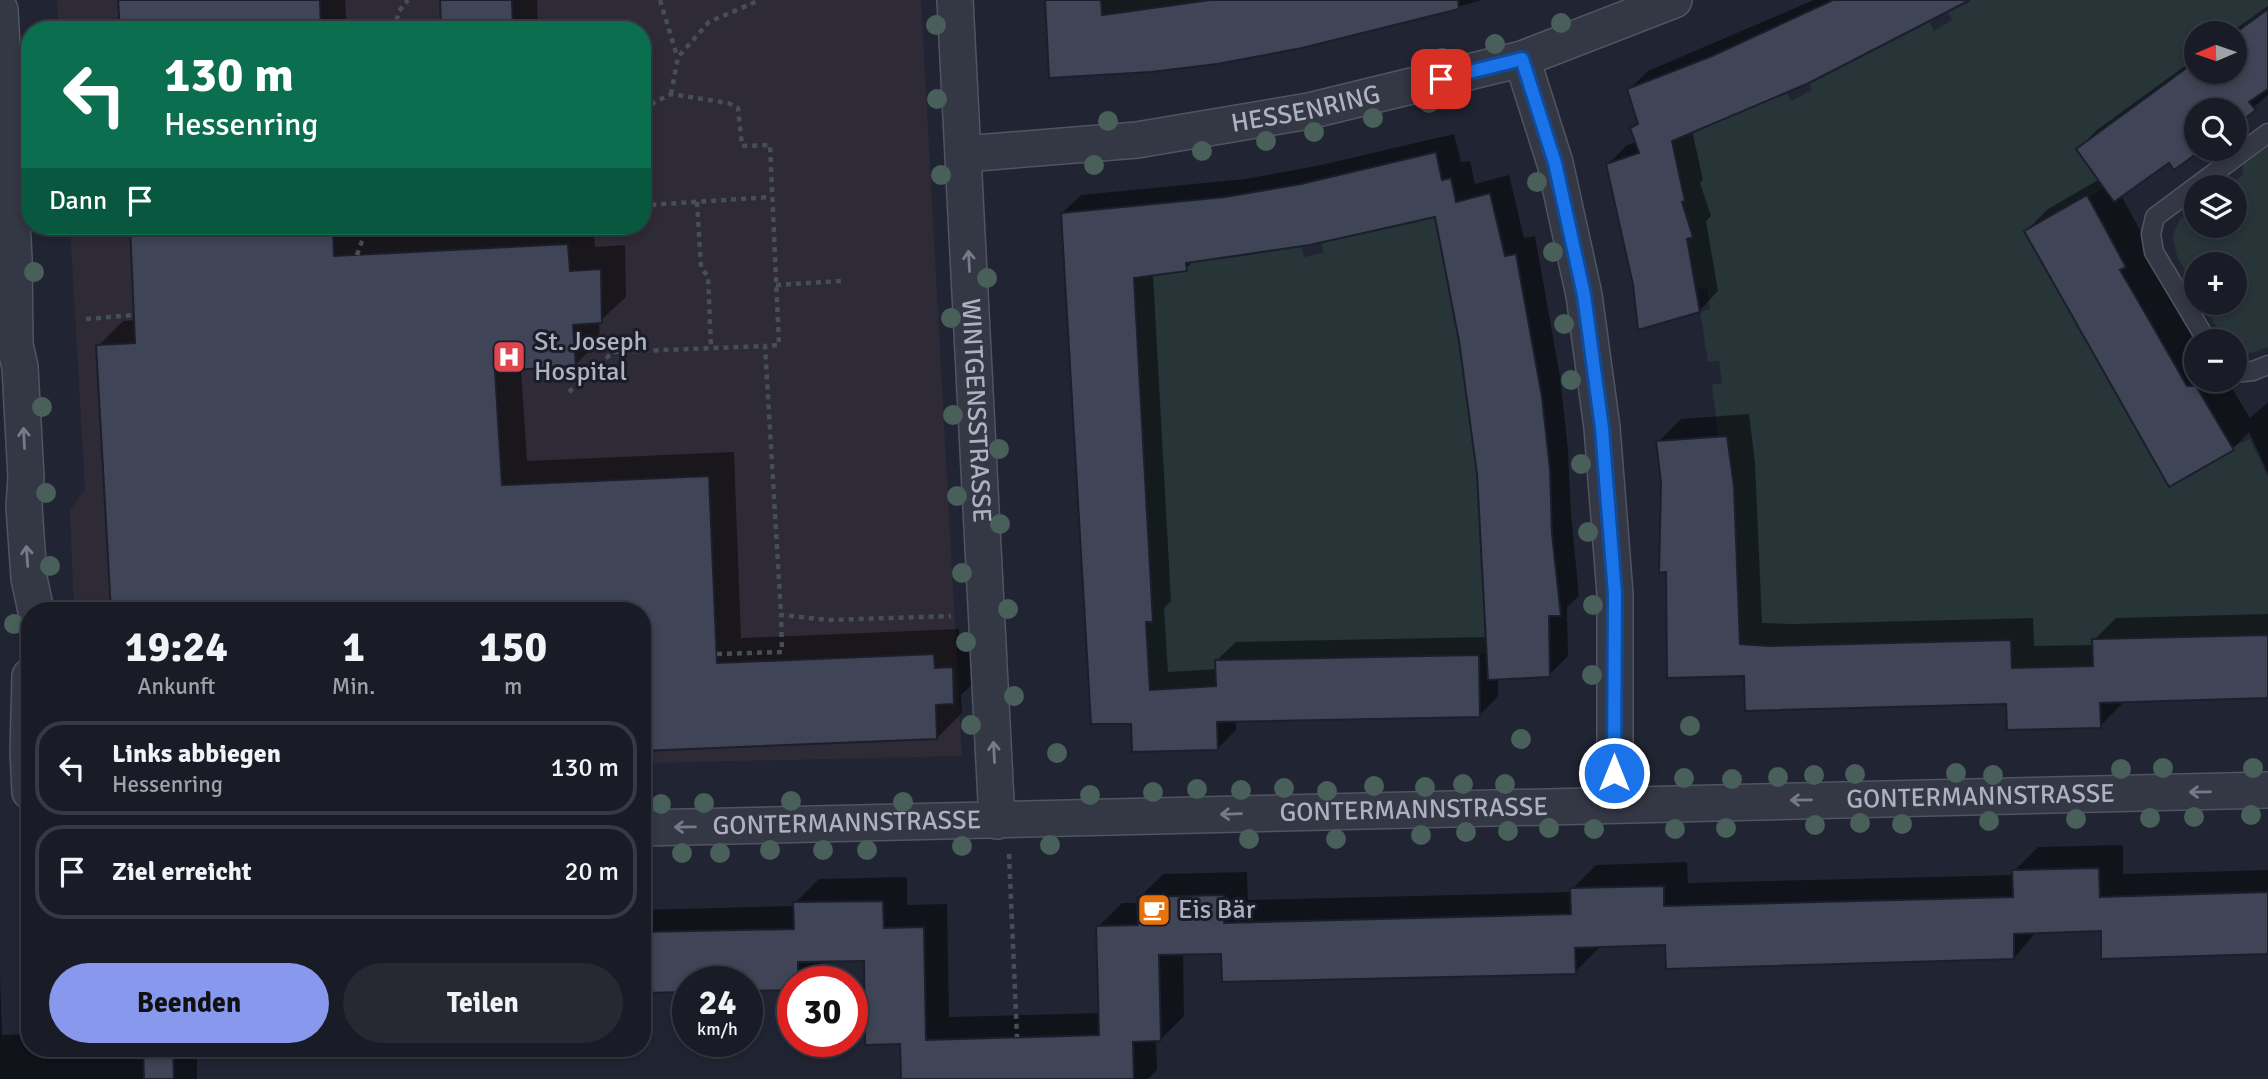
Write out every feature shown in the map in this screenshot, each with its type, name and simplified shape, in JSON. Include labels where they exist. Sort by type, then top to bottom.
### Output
[{"type":"street","name":"WINTGENSSTRASSE","points":[[955,0],[997,821]]},
{"type":"street","name":"HESSENRING","points":[[964,154],[1137,140],[1283,116],[1522,59],[1674,0]]},
{"type":"street","points":[[0,10],[14,258],[15,345],[20,368],[26,478],[24,506],[29,578],[34,602]]},
{"type":"street","points":[[1522,59],[1555,163],[1581,282],[1602,428],[1615,594],[1615,804]]},
{"type":"street","name":"GONTERMANNSTRASSE","points":[[651,828],[2268,790]]},
{"type":"lane","points":[[2200,329],[2154,252],[2151,234],[2155,217],[2268,133]]},
{"type":"lane","points":[[2247,372],[2268,365]]},
{"type":"path","points":[[396,21],[399,11],[408,0]]},
{"type":"path","points":[[660,0],[678,57],[671,94]]},
{"type":"path","points":[[678,57],[709,22],[760,0]]},
{"type":"path","points":[[569,392],[613,352],[779,345],[769,145],[742,146],[738,108],[728,103],[671,94],[651,104]]},
{"type":"path","points":[[651,205],[771,197]]},
{"type":"path","points":[[697,202],[701,268],[708,275],[711,348]]},
{"type":"path","points":[[357,255],[364,235]]},
{"type":"path","points":[[776,285],[841,281]]},
{"type":"path","points":[[86,319],[134,315]]},
{"type":"path","points":[[717,654],[782,652],[765,346]]},
{"type":"path","points":[[781,615],[829,621],[959,616]]},
{"type":"path","points":[[1009,854],[1017,1037]]},
{"type":"shaded area","name":"St. Joseph Hospital","points":[[57,0],[921,0],[962,756],[651,763],[651,602],[74,602],[70,510],[85,489],[71,235],[651,235],[651,21],[58,21]]},
{"type":"shaded area","points":[[1101,0],[1210,0],[1102,16]]},
{"type":"shaded area","points":[[1966,0],[2268,0],[2268,11],[2247,24],[2247,21],[2184,21],[2184,70],[2076,149],[2104,187],[2081,204],[2078,200],[2024,231],[2169,487],[2226,455],[2223,451],[2250,439],[2268,477],[2268,635],[2092,640],[2093,666],[2012,668],[2011,640],[1730,647],[1739,611],[1738,586],[1729,586],[1736,533],[1727,436],[1718,436],[1712,385],[1722,383],[1719,361],[1708,362],[1700,312],[1710,309],[1707,287],[1696,289],[1687,239],[1692,237],[1685,226],[1666,143],[1787,93],[1791,101],[1812,90],[1809,82],[1929,21],[1934,31],[1952,20],[1947,11]]},
{"type":"shaded area","points":[[2268,145],[2268,347],[2247,353],[2247,329],[2217,329],[2210,315],[2247,315],[2247,252],[2184,252],[2184,269],[2172,237],[2184,216],[2184,238],[2247,238],[2247,175],[2242,175],[2243,163]]},
{"type":"shaded area","points":[[1434,217],[1459,345],[1473,441],[1482,541],[1487,654],[1216,660],[1216,686],[1150,690],[1146,622],[1153,621],[1141,407],[1121,270],[1244,256],[1302,246],[1304,257],[1323,253],[1322,242]]},
{"type":"building","points":[[118,0],[320,0],[321,21],[119,21]]},
{"type":"building","points":[[440,0],[512,0],[513,21],[441,21]]},
{"type":"building","points":[[1045,0],[1101,0],[1102,15],[1210,0],[1458,0],[1459,9],[1302,48],[1217,64],[1151,72],[1049,78]]},
{"type":"building","points":[[1833,0],[1970,0],[1809,83],[1672,141],[1685,201],[1682,202],[1693,237],[1687,239],[1700,312],[1638,330],[1633,285],[1606,164],[1639,153],[1630,128],[1638,124],[1627,89],[1712,56]]},
{"type":"building","points":[[2268,9],[2268,89],[2249,102],[2256,110],[2247,117],[2247,98],[2184,98],[2184,161],[2186,161],[2174,170],[2169,163],[2114,202],[2076,149],[2184,70],[2184,84],[2247,84],[2247,24]]},
{"type":"building","points":[[1436,152],[1442,180],[1451,178],[1456,202],[1490,193],[1505,256],[1516,254],[1542,397],[1550,469],[1552,534],[1561,616],[1549,616],[1550,677],[1488,680],[1477,474],[1459,341],[1435,217],[1310,245],[1186,263],[1187,271],[1134,278],[1153,622],[1146,622],[1150,690],[1216,686],[1215,660],[1479,655],[1480,717],[1217,722],[1218,750],[1132,752],[1131,724],[1091,724],[1061,213],[1225,197],[1301,184]]},
{"type":"building","points":[[2087,195],[2126,267],[2120,270],[2184,381],[2184,392],[2200,392],[2234,450],[2169,487],[2024,231]]},
{"type":"building","points":[[130,235],[333,235],[334,256],[568,244],[570,271],[601,269],[602,323],[573,325],[576,366],[495,371],[502,485],[709,476],[717,663],[934,654],[935,668],[953,667],[954,704],[936,705],[937,739],[651,751],[651,602],[110,602],[96,345],[135,343]]},
{"type":"building","points":[[1727,436],[1734,486],[1740,644],[1769,646],[2011,640],[2012,668],[2093,666],[2092,639],[2268,635],[2268,698],[2100,703],[2101,728],[2007,730],[2006,704],[1745,711],[1744,676],[1667,678],[1666,572],[1659,573],[1661,482],[1656,441]]},
{"type":"building","points":[[2099,868],[2100,897],[2268,892],[2268,954],[2101,959],[2101,931],[2014,934],[2014,959],[1666,969],[1665,945],[1575,948],[1576,974],[1222,982],[1221,954],[1159,955],[1161,1041],[1133,1042],[1134,1079],[901,1079],[900,1044],[868,1045],[868,966],[864,966],[864,961],[798,962],[798,966],[777,966],[777,990],[763,991],[763,966],[672,966],[672,992],[651,993],[651,932],[794,929],[793,902],[883,901],[884,928],[924,927],[926,1040],[1099,1035],[1096,926],[1138,925],[1137,897],[1224,895],[1224,923],[1571,914],[1570,888],[1664,886],[1664,906],[2013,897],[2012,870]]},
{"type":"building","points":[[143,1057],[173,1057],[174,1079],[144,1079]]},
{"type":"place","name":"St. Joseph Hospital","points":[[509,357]]},
{"type":"place","name":"Eis Bär","points":[[1154,910]]},
{"type":"route","points":[[1441,79],[1522,59],[1555,163],[1584,295],[1602,428],[1615,594],[1614,773]]}]
